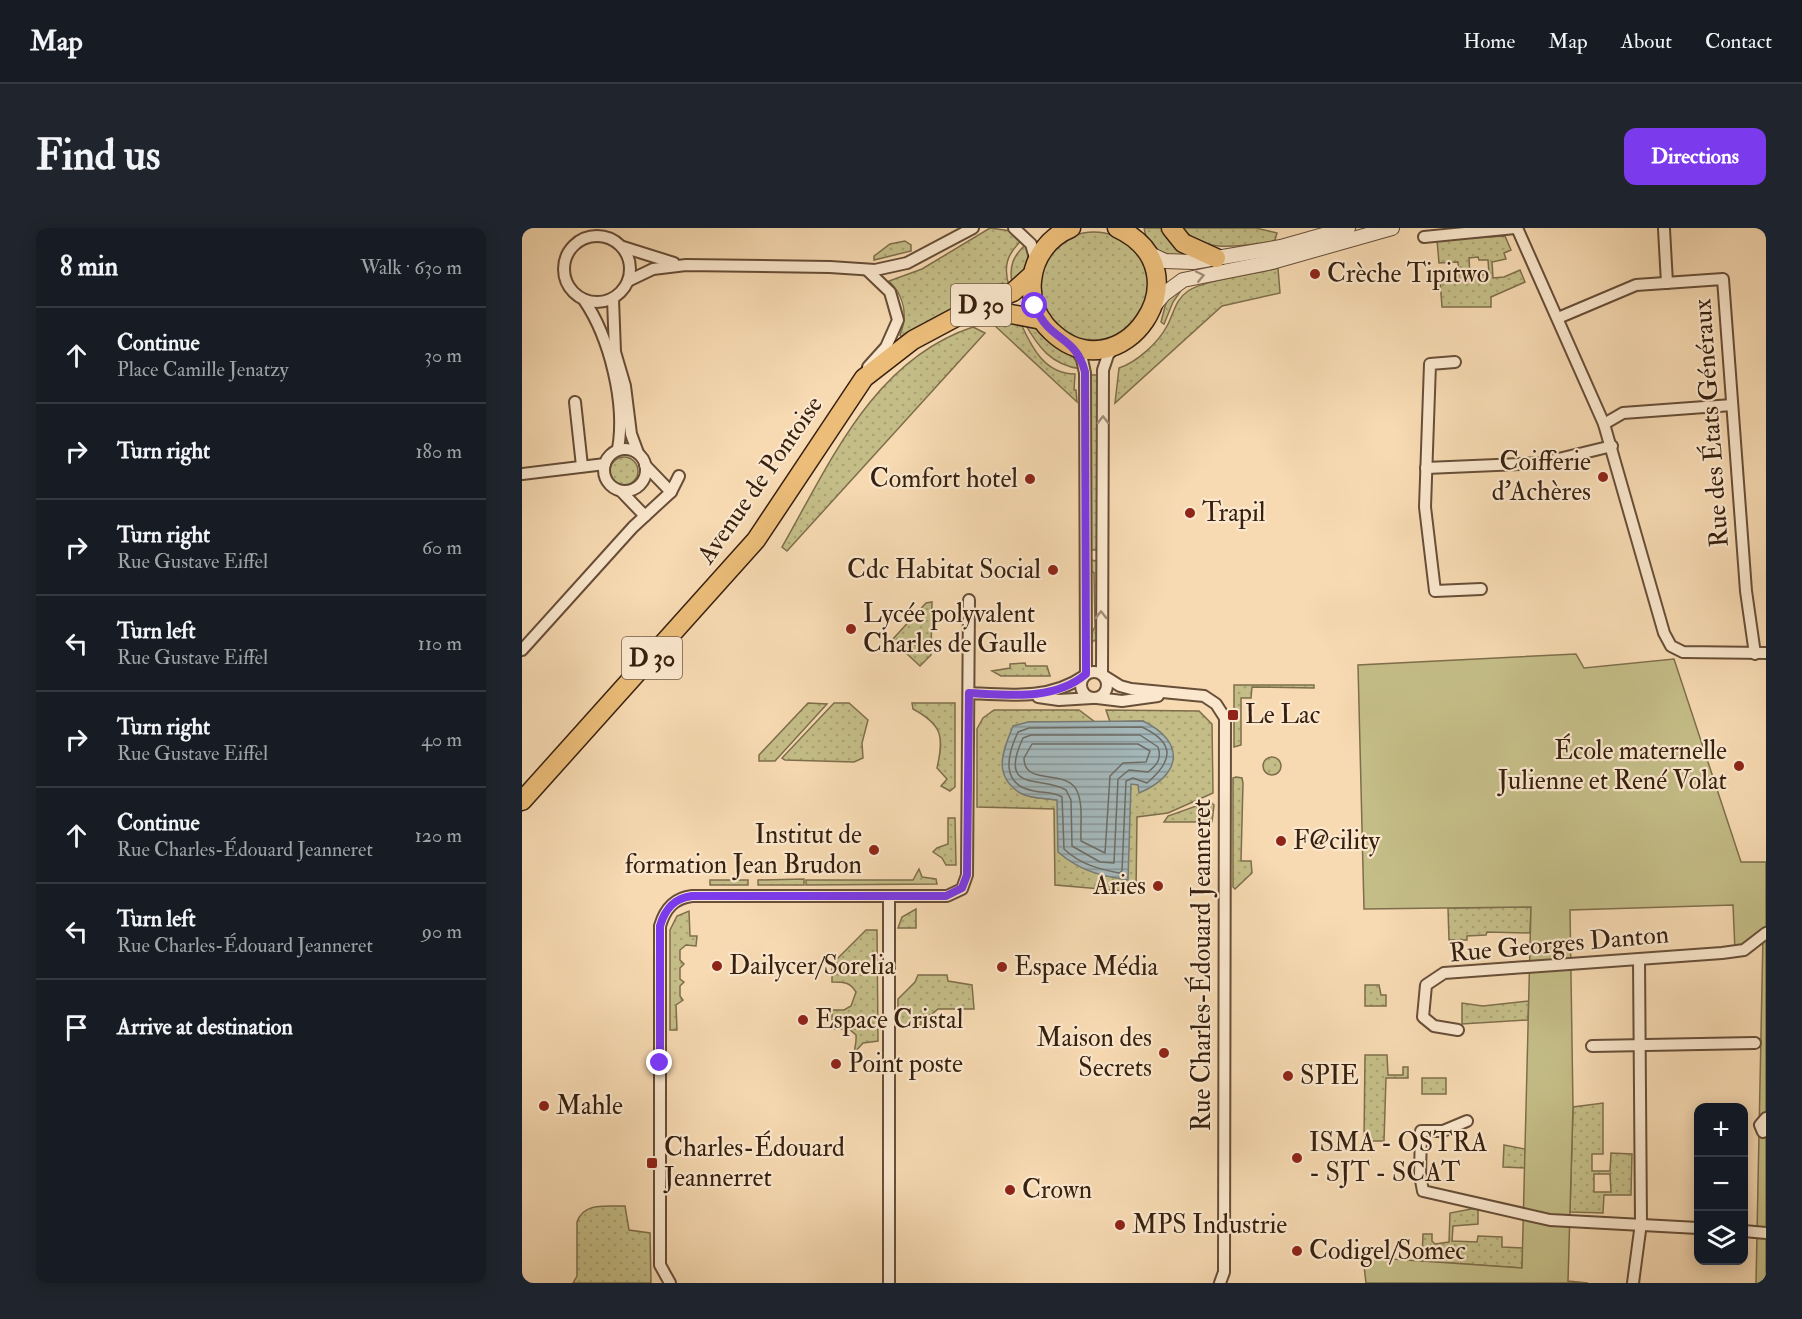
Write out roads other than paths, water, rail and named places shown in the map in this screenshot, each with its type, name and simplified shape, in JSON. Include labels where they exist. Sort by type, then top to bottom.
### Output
[{"type":"main road","name":"Avenue de Pontoise","points":[[522,801],[756,540],[864,378],[895,353],[927,332],[1013,292],[1034,268],[1051,240],[1071,228]]},
{"type":"main road","points":[[1034,268],[1033,298],[1042,320],[1052,332],[1073,345],[1095,349],[1118,344],[1137,332],[1153,307],[1156,279],[1142,241],[1117,228]]},
{"type":"main road","points":[[1171,228],[1184,243],[1216,258]]},
{"type":"main road","name":"Avenue de Pontoise","points":[[927,332],[987,313],[1006,313],[1042,320]]},
{"type":"street","points":[[941,245],[963,228]]},
{"type":"street","points":[[628,281],[653,269],[686,265],[830,267],[867,270],[907,263],[973,228]]},
{"type":"street","points":[[1014,228],[1031,244],[1034,268]]},
{"type":"street","points":[[1051,228],[1065,228]]},
{"type":"street","points":[[1142,241],[1160,260],[1177,263],[1281,247],[1348,228]]},
{"type":"street","points":[[1153,307],[1164,294],[1183,280],[1272,262],[1392,228]]},
{"type":"street","points":[[1424,237],[1516,228],[1604,424],[1612,446],[1646,578],[1664,633],[1675,650],[1683,652],[1760,654]]},
{"type":"street","points":[[1664,229],[1667,283]]},
{"type":"street","points":[[618,449],[622,427],[618,391],[596,322],[584,300],[569,286],[564,273],[566,260],[572,248],[582,240],[595,236],[609,238],[634,252],[686,265]]},
{"type":"street","points":[[584,300],[597,303],[613,299],[621,293],[628,281],[629,259],[620,245]]},
{"type":"street","points":[[864,378],[868,367],[886,347],[898,320],[890,292],[867,270]]},
{"type":"street","name":"Rue des États Généraux","points":[[1558,318],[1636,285],[1723,279],[1746,591],[1760,654]]},
{"type":"street","points":[[613,299],[615,352],[625,386],[631,434],[645,465],[671,492]]},
{"type":"street","points":[[1073,345],[1082,359],[1085,372],[1085,675],[1081,682],[1082,690],[1094,698],[1103,694],[1107,687],[1103,675],[1103,370],[1110,352],[1118,344]]},
{"type":"street","points":[[1455,362],[1430,364],[1425,507],[1435,591],[1481,590]]},
{"type":"street","points":[[575,402],[582,466]]},
{"type":"street","points":[[1604,424],[1623,413],[1732,405]]},
{"type":"street","points":[[1426,468],[1542,463],[1612,446]]},
{"type":"street","points":[[638,453],[625,448],[618,449],[604,464],[605,477],[609,483],[621,490],[645,516]]},
{"type":"street","points":[[522,474],[604,464]]},
{"type":"street","points":[[621,490],[634,489],[640,484],[646,472],[645,465]]},
{"type":"street","points":[[522,650],[645,516],[671,492],[679,476]]},
{"type":"street","points":[[670,1283],[660,1265],[660,926],[667,909],[677,899],[692,896],[889,898],[951,895],[959,891],[965,883],[969,600]]},
{"type":"street","points":[[969,693],[1026,694],[1059,690],[1094,671],[1103,675]]},
{"type":"street","name":"Rue Charles-Édouard Jeanneret","points":[[1103,675],[1120,686],[1164,694],[1204,696],[1216,704],[1224,718],[1224,1272],[1220,1283]]},
{"type":"street","name":"Rue Charles-Édouard Jeanneret","points":[[1026,694],[1059,700],[1094,698],[1130,700],[1164,694]]},
{"type":"street","points":[[889,898],[889,1283]]},
{"type":"street","name":"Rue Georges Danton","points":[[1458,1030],[1434,1026],[1423,1017],[1426,985],[1444,973],[1639,960],[1744,950],[1765,934]]},
{"type":"street","points":[[1633,1283],[1641,1223],[1639,960]]},
{"type":"street","points":[[1592,1046],[1755,1043]]},
{"type":"street","points":[[1763,1132],[1760,1125],[1766,1118]]},
{"type":"street","points":[[1467,1121],[1443,1131],[1420,1131],[1420,1175],[1424,1191],[1550,1220],[1641,1223],[1694,1228]]},
{"type":"street","points":[[1748,1231],[1766,1233]]},
{"type":"water","points":[[1143,721],[1157,729],[1167,739],[1172,748],[1173,758],[1164,777],[1153,786],[1139,793],[1138,785],[1131,784],[1128,880],[1091,872],[1074,864],[1058,852],[1057,800],[1020,793],[1011,786],[1006,778],[1002,762],[1013,726],[1028,722]]},
{"type":"place","name":"Crèche Tipitwo","points":[[1315,274]]},
{"type":"place","name":"Coifferie d'Achères","points":[[1603,477]]},
{"type":"place","name":"Comfort hotel","points":[[1030,479]]},
{"type":"place","name":"Trapil","points":[[1190,513]]},
{"type":"place","name":"Cdc Habitat Social","points":[[1053,570]]},
{"type":"place","name":"Lycée polyvalent Charles de Gaulle","points":[[851,629]]},
{"type":"place","name":"Le Lac","points":[[1233,715]]},
{"type":"place","name":"École maternelle Julienne et René Volat","points":[[1739,766]]},
{"type":"place","name":"F@cility","points":[[1281,841]]},
{"type":"place","name":"Institut de formation Jean Brudon","points":[[874,850]]},
{"type":"place","name":"Aries","points":[[1158,886]]},
{"type":"place","name":"Dailycer/Sorelia","points":[[717,966]]},
{"type":"place","name":"Espace Média","points":[[1002,967]]},
{"type":"place","name":"Espace Cristal","points":[[803,1020]]},
{"type":"place","name":"Maison des Secrets","points":[[1164,1053]]},
{"type":"place","name":"Point poste","points":[[836,1064]]},
{"type":"place","name":"SPIE","points":[[1288,1076]]},
{"type":"place","name":"Mahle","points":[[544,1106]]},
{"type":"place","name":"ISMA - OSTRA - SJT - SCAT","points":[[1297,1158]]},
{"type":"place","name":"Charles-Édouard Jeannerret","points":[[652,1163]]},
{"type":"place","name":"Crown","points":[[1010,1190]]},
{"type":"place","name":"MPS Industrie","points":[[1120,1225]]},
{"type":"place","name":"Codigel/Somec","points":[[1297,1251]]}]
